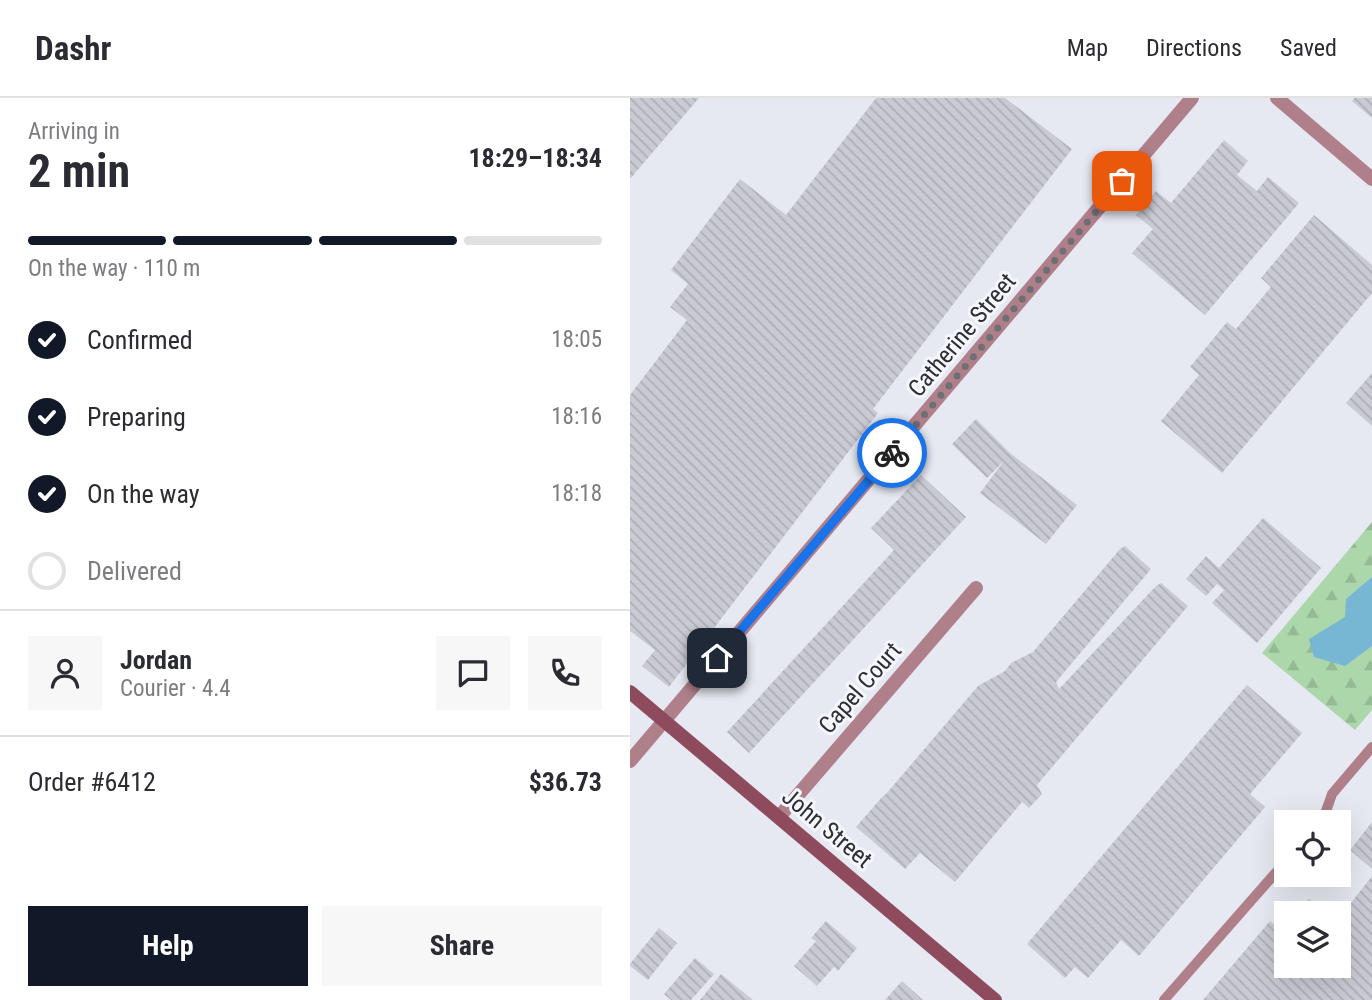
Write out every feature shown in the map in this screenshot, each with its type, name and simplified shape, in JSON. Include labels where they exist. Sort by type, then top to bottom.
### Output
[{"type":"main road","name":"John Street","points":[[630,692],[995,1000]]},
{"type":"street","name":"Catherine Street","points":[[630,761],[1192,98]]},
{"type":"street","points":[[1277,98],[1372,179]]},
{"type":"street","name":"Capel Court","points":[[779,817],[976,588]]},
{"type":"lane","points":[[1326,810],[1332,794],[1372,747]]},
{"type":"lane","points":[[1164,1000],[1274,875]]},
{"type":"green space","points":[[1372,522],[1372,710],[1355,730],[1262,653]]},
{"type":"water","points":[[1372,577],[1372,646],[1345,666],[1314,657],[1309,639],[1345,617],[1346,599]]},
{"type":"building","points":[[630,98],[699,98],[630,179]]},
{"type":"building","points":[[876,98],[1005,98],[1072,149],[873,409],[878,413],[669,687],[642,666],[655,650],[630,631],[630,395],[687,320],[670,307],[688,284],[671,270],[740,179],[786,215]]},
{"type":"building","points":[[1354,98],[1372,98],[1372,118],[1352,101]]},
{"type":"building","points":[[1224,140],[1248,161],[1237,175],[1257,191],[1268,177],[1299,203],[1205,315],[1132,253],[1153,229],[1136,215],[1156,191],[1171,203]]},
{"type":"building","points":[[1314,215],[1372,265],[1372,293],[1222,473],[1161,421],[1199,375],[1190,367],[1227,322],[1236,329],[1271,287],[1261,278]]},
{"type":"building","points":[[1372,373],[1372,426],[1346,403]]},
{"type":"building","points":[[976,419],[1010,453],[1077,505],[1046,544],[980,493],[1004,461],[987,478],[952,444]]},
{"type":"building","points":[[921,475],[966,517],[749,753],[727,732],[894,550],[871,528]]},
{"type":"building","points":[[1263,518],[1321,568],[1257,643],[1212,603],[1224,590],[1217,584],[1206,596],[1186,579],[1206,556],[1219,568]]},
{"type":"building","points":[[1125,546],[1151,569],[1056,682],[1059,689],[1156,586],[1161,583],[1188,606],[1037,785],[1042,794],[1029,808],[1022,802],[955,882],[920,853],[905,869],[856,827],[978,686],[1005,671],[1011,663],[1033,652]]},
{"type":"building","points":[[1247,685],[1302,733],[1250,794],[1265,807],[1139,956],[1121,940],[1088,978],[1075,967],[1065,978],[1027,944]]},
{"type":"building","points":[[1372,822],[1372,869],[1351,849]]},
{"type":"building","points":[[1372,876],[1372,1000],[1203,1000],[1270,921],[1274,924],[1274,978],[1351,978],[1351,903]]},
{"type":"building","points":[[826,921],[857,948],[838,971],[834,967],[817,986],[794,966],[816,941],[811,938]]},
{"type":"building","points":[[659,928],[677,943],[648,980],[630,964]]},
{"type":"building","points":[[695,958],[714,974],[691,1000],[671,1000],[664,994]]},
{"type":"building","points":[[721,974],[753,1000],[700,1000]]},
{"type":"building","points":[[902,981],[923,1000],[885,1000]]},
{"type":"way so far","points":[[892,453],[1122,181]]},
{"type":"route","points":[[717,658],[892,453]]}]
